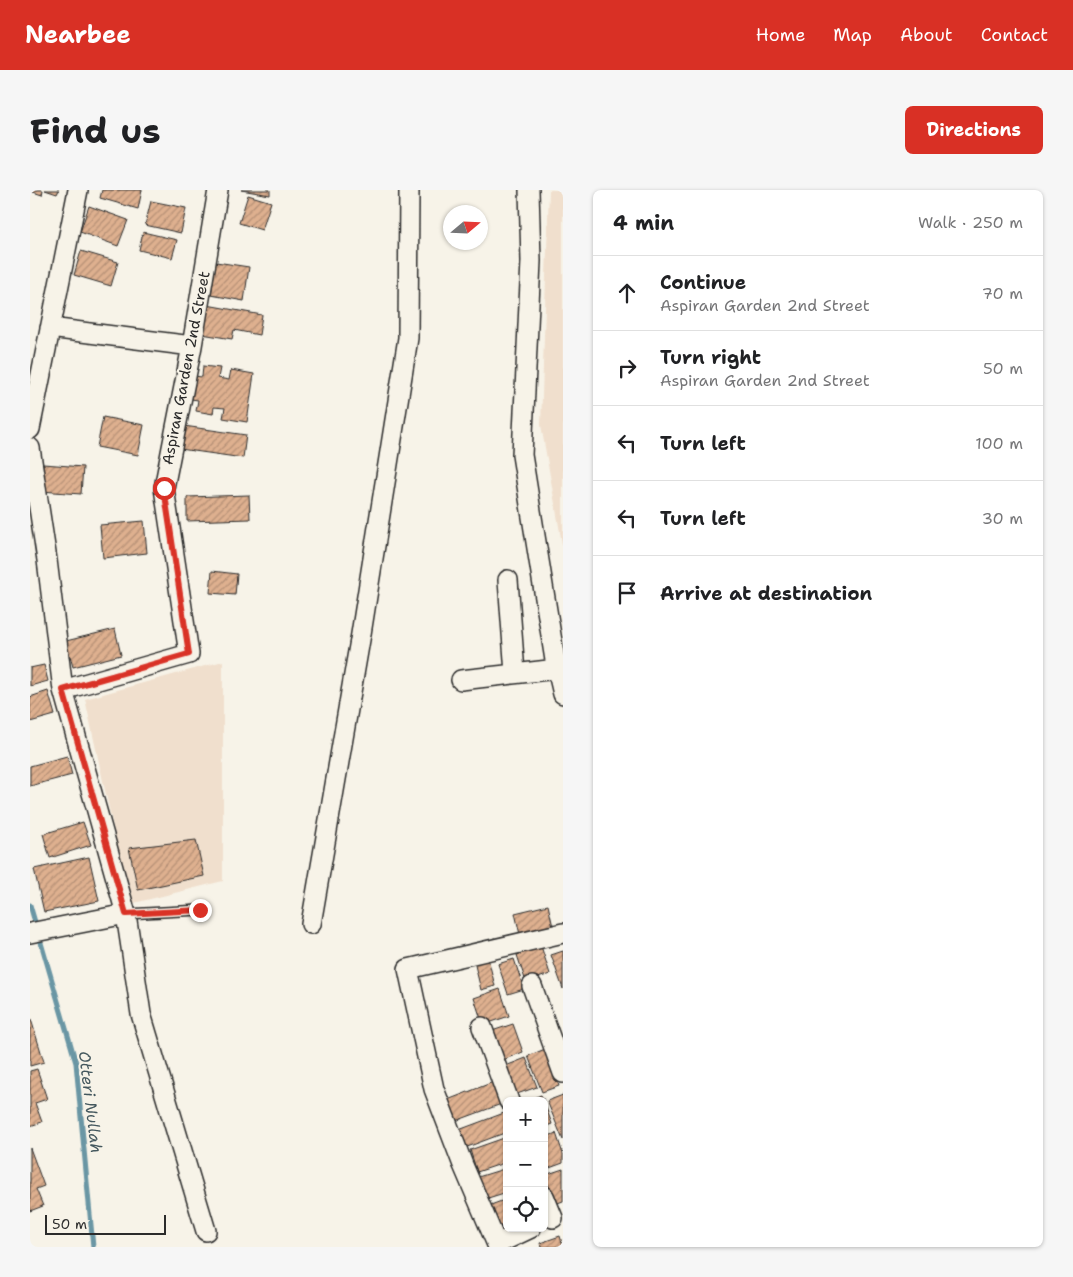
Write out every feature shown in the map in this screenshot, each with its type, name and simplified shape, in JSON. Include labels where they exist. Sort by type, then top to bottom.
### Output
[{"type":"street","points":[[30,430],[78,190]]},
{"type":"street","name":"Aspiran Garden 2nd Street","points":[[63,690],[189,654],[164,488],[192,346],[218,190]]},
{"type":"street","points":[[311,924],[361,634],[408,338],[409,190]]},
{"type":"street","points":[[529,190],[531,261],[522,455],[557,669],[563,694]]},
{"type":"street","points":[[50,328],[192,346]]},
{"type":"street","points":[[30,448],[47,560],[63,690],[126,914],[141,1014],[206,1231]]},
{"type":"street","points":[[508,580],[515,673]]},
{"type":"street","points":[[461,680],[557,669]]},
{"type":"street","points":[[39,931],[126,914]]},
{"type":"street","points":[[523,1232],[498,1245],[463,1165],[434,1089],[408,969],[563,933]]},
{"type":"street","points":[[532,986],[563,1073]]},
{"type":"street","points":[[482,1027],[508,1097]]},
{"type":"street","points":[[548,1206],[553,1218]]},
{"type":"lane","points":[[126,914],[200,910]]},
{"type":"shaded area","points":[[549,190],[563,190],[563,549],[541,425]]},
{"type":"shaded area","points":[[223,661],[223,881],[130,904],[85,699]]},
{"type":"building","points":[[43,190],[42,195],[30,191]]},
{"type":"building","points":[[45,190],[59,190],[57,194]]},
{"type":"building","points":[[102,190],[142,190],[138,209],[100,198]]},
{"type":"building","points":[[241,190],[270,190],[270,195]]},
{"type":"building","points":[[248,195],[271,202],[262,230],[239,223]]},
{"type":"building","points":[[151,201],[186,208],[181,233],[145,225]]},
{"type":"building","points":[[89,206],[128,220],[118,246],[80,232]]},
{"type":"building","points":[[143,232],[177,240],[172,258],[139,250]]},
{"type":"building","points":[[81,251],[118,262],[111,286],[74,275]]},
{"type":"building","points":[[216,262],[249,267],[244,301],[211,295]]},
{"type":"building","points":[[207,305],[262,315],[259,335],[234,330],[232,339],[202,334]]},
{"type":"building","points":[[203,366],[220,368],[218,378],[229,380],[231,370],[254,374],[247,422],[223,418],[225,408],[214,407],[213,414],[196,411],[198,400],[191,399],[194,376],[202,377]]},
{"type":"building","points":[[103,417],[144,425],[138,455],[97,447]]},
{"type":"building","points":[[184,426],[246,435],[243,458],[180,449]]},
{"type":"building","points":[[43,464],[83,467],[81,494],[41,491]]},
{"type":"building","points":[[249,495],[250,519],[187,521],[187,497]]},
{"type":"building","points":[[144,521],[147,553],[103,558],[100,525]]},
{"type":"building","points":[[212,571],[237,574],[235,595],[210,593]]},
{"type":"building","points":[[115,629],[121,655],[73,667],[66,641]]},
{"type":"building","points":[[44,665],[48,681],[30,686],[30,668]]},
{"type":"building","points":[[48,691],[55,715],[30,722],[30,697]]},
{"type":"building","points":[[67,756],[72,775],[30,786],[30,766]]},
{"type":"building","points":[[83,822],[91,845],[50,858],[43,834]]},
{"type":"building","points":[[196,840],[204,876],[138,890],[129,848]]},
{"type":"building","points":[[89,857],[99,901],[44,912],[34,869]]},
{"type":"building","points":[[548,905],[554,931],[521,939],[515,913]]},
{"type":"building","points":[[541,946],[550,974],[526,982],[517,955]]},
{"type":"building","points":[[563,951],[563,989],[551,955]]},
{"type":"building","points":[[488,958],[495,986],[481,990],[474,961]]},
{"type":"building","points":[[514,959],[524,989],[508,994],[498,964]]},
{"type":"building","points":[[500,989],[509,1016],[483,1025],[474,998]]},
{"type":"building","points":[[30,1016],[44,1062],[30,1066]]},
{"type":"building","points":[[513,1024],[523,1052],[500,1061],[489,1032]]},
{"type":"building","points":[[545,1049],[559,1086],[542,1092],[528,1056]]},
{"type":"building","points":[[526,1058],[537,1087],[514,1095],[503,1067]]},
{"type":"building","points":[[37,1069],[47,1099],[35,1103],[42,1122],[30,1126],[30,1071]]},
{"type":"building","points":[[496,1081],[503,1103],[453,1122],[445,1101]]},
{"type":"building","points":[[563,1095],[563,1140],[548,1103],[548,1101]]},
{"type":"building","points":[[503,1113],[503,1134],[462,1149],[456,1131]]},
{"type":"building","points":[[548,1113],[552,1124],[548,1126]]},
{"type":"building","points":[[556,1133],[563,1154],[563,1163],[548,1169],[548,1142],[548,1136]]},
{"type":"building","points":[[503,1138],[503,1163],[477,1172],[470,1150]]},
{"type":"building","points":[[30,1148],[44,1186],[36,1189],[43,1206],[30,1211]]},
{"type":"building","points":[[503,1169],[503,1193],[485,1199],[478,1177]]},
{"type":"building","points":[[563,1169],[563,1201],[555,1204],[548,1184],[548,1174]]},
{"type":"building","points":[[503,1200],[503,1226],[496,1228],[488,1206]]},
{"type":"building","points":[[560,1236],[563,1247],[541,1247],[540,1243]]},
{"type":"waterway","name":"Otteri Nullah","points":[[30,905],[76,1063],[93,1247]]},
{"type":"route","points":[[164,488],[189,654],[63,690],[126,914],[200,910]]}]
